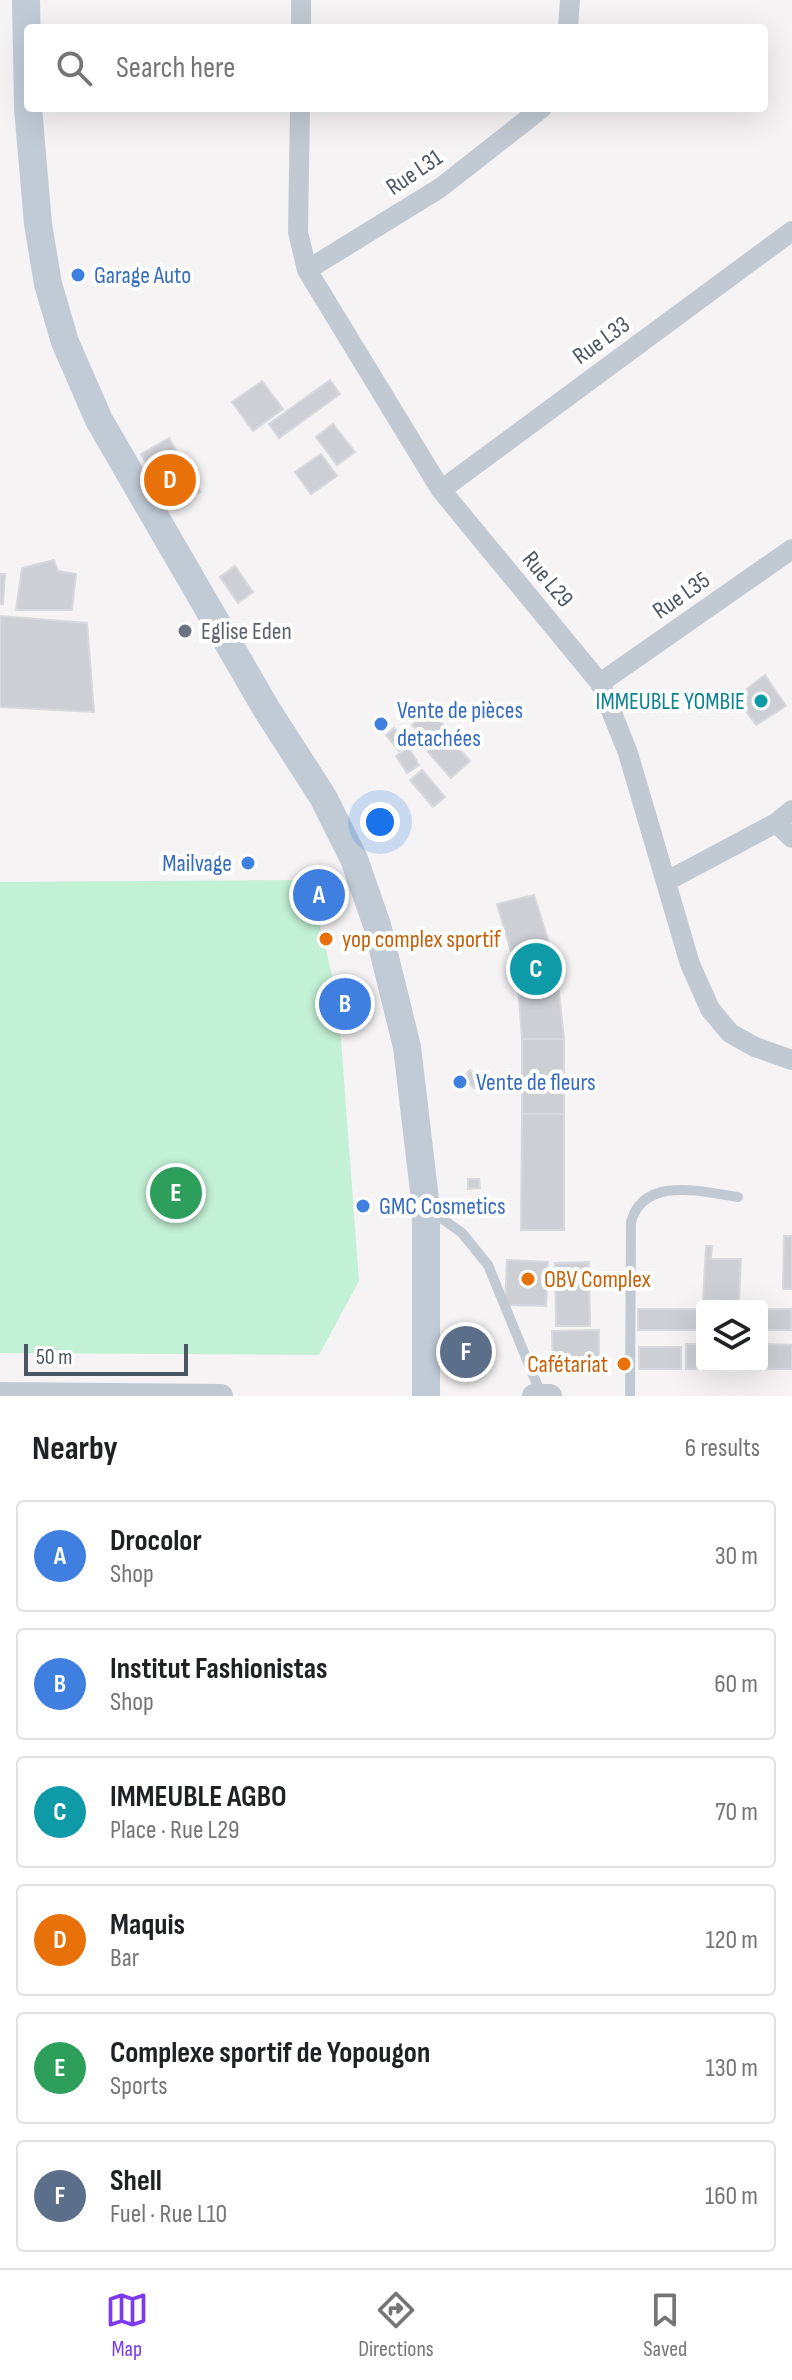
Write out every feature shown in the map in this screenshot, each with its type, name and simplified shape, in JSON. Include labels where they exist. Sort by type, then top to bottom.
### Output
[{"type":"main road","points":[[26,0],[26,24]]},
{"type":"main road","points":[[29,112],[38,224],[48,284],[65,342],[99,420],[267,710],[323,797],[354,859],[377,925],[407,1047],[426,1208],[426,1396]]},
{"type":"street","points":[[301,0],[301,24]]},
{"type":"street","points":[[568,24],[570,0]]},
{"type":"street","name":"Rue L29","points":[[300,112],[298,232],[307,270],[441,490],[600,683],[628,753],[690,964],[710,1009],[730,1033],[755,1047],[792,1060]]},
{"type":"street","name":"Rue L31","points":[[307,270],[440,188],[537,112]]},
{"type":"street","name":"Rue L33","points":[[441,490],[792,231]]},
{"type":"street","name":"Rue L35","points":[[600,683],[792,549]]},
{"type":"street","points":[[667,881],[784,817],[792,838]]},
{"type":"street","points":[[0,1394],[221,1396]]},
{"type":"street","points":[[534,1396],[550,1396]]},
{"type":"lane","points":[[630,1396],[631,1222],[635,1208],[648,1197],[678,1188],[738,1197]]},
{"type":"lane","points":[[426,1208],[462,1233],[488,1265],[542,1396]]},
{"type":"green space","points":[[309,880],[338,1000],[359,1281],[319,1355],[0,1353],[0,882]]},
{"type":"building","points":[[330,380],[340,394],[279,438],[269,424]]},
{"type":"building","points":[[262,381],[283,409],[253,431],[232,402]]},
{"type":"building","points":[[333,424],[355,452],[337,465],[316,437]]},
{"type":"building","points":[[169,438],[200,492],[172,508],[141,454]]},
{"type":"building","points":[[321,454],[337,476],[311,494],[295,472]]},
{"type":"building","points":[[54,560],[58,571],[76,574],[72,610],[16,610],[22,568]]},
{"type":"building","points":[[235,566],[253,592],[238,603],[220,577]]},
{"type":"building","points":[[0,574],[5,574],[3,604],[0,604]]},
{"type":"building","points":[[0,616],[87,623],[94,712],[0,707]]},
{"type":"building","name":"IMMEUBLE YOMBIE","points":[[765,675],[786,706],[756,725],[736,697]]},
{"type":"building","points":[[429,709],[447,729],[429,745],[412,725]]},
{"type":"building","points":[[394,728],[407,744],[399,751],[386,735]]},
{"type":"building","points":[[446,734],[470,761],[451,778],[427,751]]},
{"type":"building","points":[[409,748],[419,765],[407,773],[396,756]]},
{"type":"building","points":[[422,770],[445,797],[433,807],[410,780]]},
{"type":"building","points":[[534,895],[556,965],[564,1039],[522,1039],[517,972],[497,904]]},
{"type":"building","points":[[522,1039],[564,1039],[564,1114],[522,1114]]},
{"type":"building","points":[[470,1070],[482,1080],[474,1088],[463,1077]]},
{"type":"building","points":[[522,1114],[564,1114],[564,1230],[521,1230]]},
{"type":"building","points":[[468,1179],[479,1179],[480,1188],[468,1189]]},
{"type":"building","points":[[478,1195],[489,1207],[482,1212],[472,1200]]},
{"type":"building","points":[[784,1236],[792,1236],[792,1289],[783,1289]]},
{"type":"building","points":[[706,1246],[712,1246],[711,1259],[741,1259],[739,1300],[703,1300]]},
{"type":"building","points":[[507,1260],[548,1262],[546,1306],[505,1305]]},
{"type":"building","points":[[589,1262],[590,1326],[556,1326],[555,1263]]},
{"type":"building","points":[[638,1309],[696,1309],[696,1330],[638,1330]]},
{"type":"building","points":[[768,1309],[791,1309],[791,1330],[768,1330]]},
{"type":"building","points":[[599,1330],[599,1363],[553,1364],[552,1331]]},
{"type":"building","points":[[686,1344],[696,1344],[696,1369],[686,1369]]},
{"type":"building","points":[[768,1344],[792,1345],[792,1369],[768,1369]]},
{"type":"building","points":[[639,1347],[681,1347],[681,1369],[639,1369]]},
{"type":"place","name":"Garage Auto","points":[[78,275]]},
{"type":"place","name":"Maquis","points":[[170,480]]},
{"type":"place","name":"Eglise Eden","points":[[185,631]]},
{"type":"place","name":"IMMEUBLE YOMBIE","points":[[761,701]]},
{"type":"place","name":"Vente de pièces detachées","points":[[381,724]]},
{"type":"place","name":"Mailvage","points":[[248,863]]},
{"type":"place","name":"Drocolor","points":[[319,895]]},
{"type":"place","name":"yop complex sportif","points":[[326,939]]},
{"type":"place","name":"IMMEUBLE AGBO","points":[[536,969]]},
{"type":"place","name":"Institut Fashionistas","points":[[345,1004]]},
{"type":"place","name":"Vente de fleurs","points":[[460,1082]]},
{"type":"place","name":"Complexe sportif de Yopougon","points":[[176,1193]]},
{"type":"place","name":"GMC Cosmetics","points":[[363,1206]]},
{"type":"place","name":"OBV Complex","points":[[528,1279]]},
{"type":"place","name":"Shell","points":[[466,1352]]},
{"type":"place","name":"Cafétariat","points":[[624,1364]]}]
